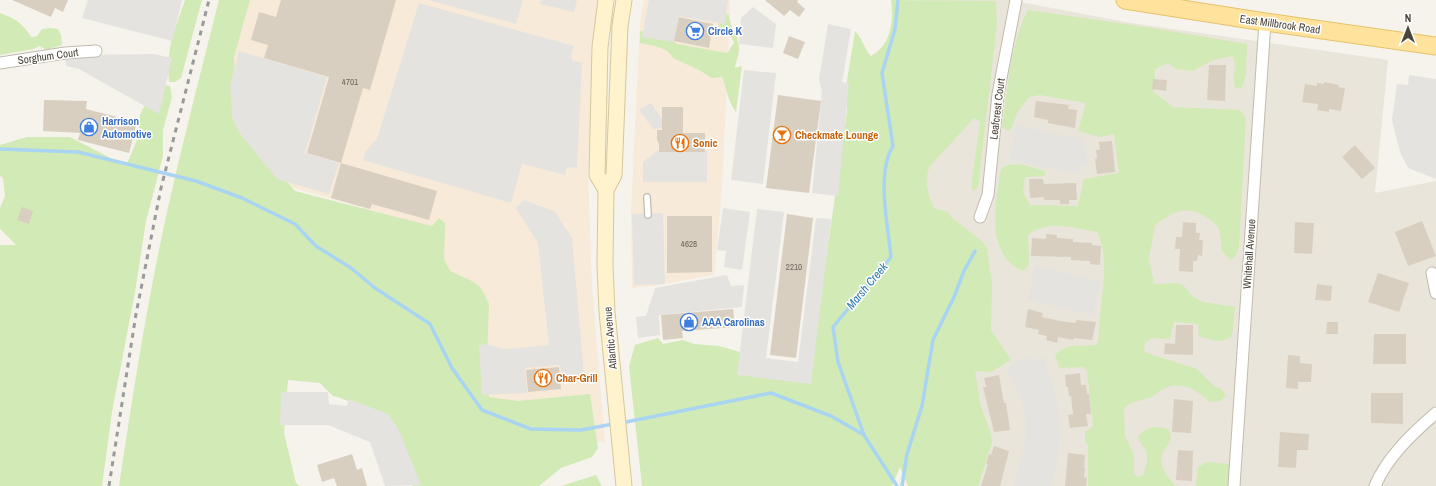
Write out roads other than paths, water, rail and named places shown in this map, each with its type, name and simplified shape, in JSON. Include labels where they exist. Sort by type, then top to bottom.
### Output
[{"type":"main road","name":"Atlantic Avenue","points":[[606,0],[600,47],[597,175],[606,190]]},
{"type":"main road","name":"Atlantic Avenue","points":[[624,0],[620,26],[614,174],[606,190],[605,265],[607,312],[624,486]]},
{"type":"main road","name":"East Millbrook Road","points":[[1125,0],[1157,3],[1265,22],[1436,46]]},
{"type":"street","name":"Leafcrest Court","points":[[980,217],[988,195],[998,94],[1016,0]]},
{"type":"street","name":"Whitehall Avenue","points":[[1234,486],[1265,22]]},
{"type":"street","name":"Sorghum Court","points":[[0,63],[65,52],[96,51]]},
{"type":"street","points":[[1432,273],[1436,293]]},
{"type":"street","points":[[1376,486],[1379,476],[1393,456],[1436,413]]},
{"type":"lane","points":[[648,197],[648,215]]},
{"type":"waterway","name":"Marsh Creek","points":[[897,486],[864,435],[838,362],[833,327],[891,257],[884,200],[884,185],[888,157],[893,146],[882,73],[895,29],[898,0]]},
{"type":"waterway","points":[[0,149],[78,152],[196,181],[242,198],[295,224],[316,246],[351,268],[375,288],[430,324],[452,368],[482,410],[531,429],[581,430],[613,424]]},
{"type":"waterway","points":[[902,486],[907,454],[922,406],[933,340],[954,297],[964,271],[975,251]]},
{"type":"waterway","points":[[621,423],[771,393],[831,416],[864,435]]},
{"type":"railway","points":[[109,486],[136,314],[161,188],[209,0]]},
{"type":"place","name":"Circle K","points":[[695,31]]},
{"type":"place","name":"Harrison Automotive","points":[[89,127]]},
{"type":"place","name":"Checkmate Lounge","points":[[782,135]]},
{"type":"place","name":"Sonic","points":[[680,143]]},
{"type":"place","name":"AAA Carolinas","points":[[689,322]]},
{"type":"place","name":"Char-Grill","points":[[543,378]]}]
